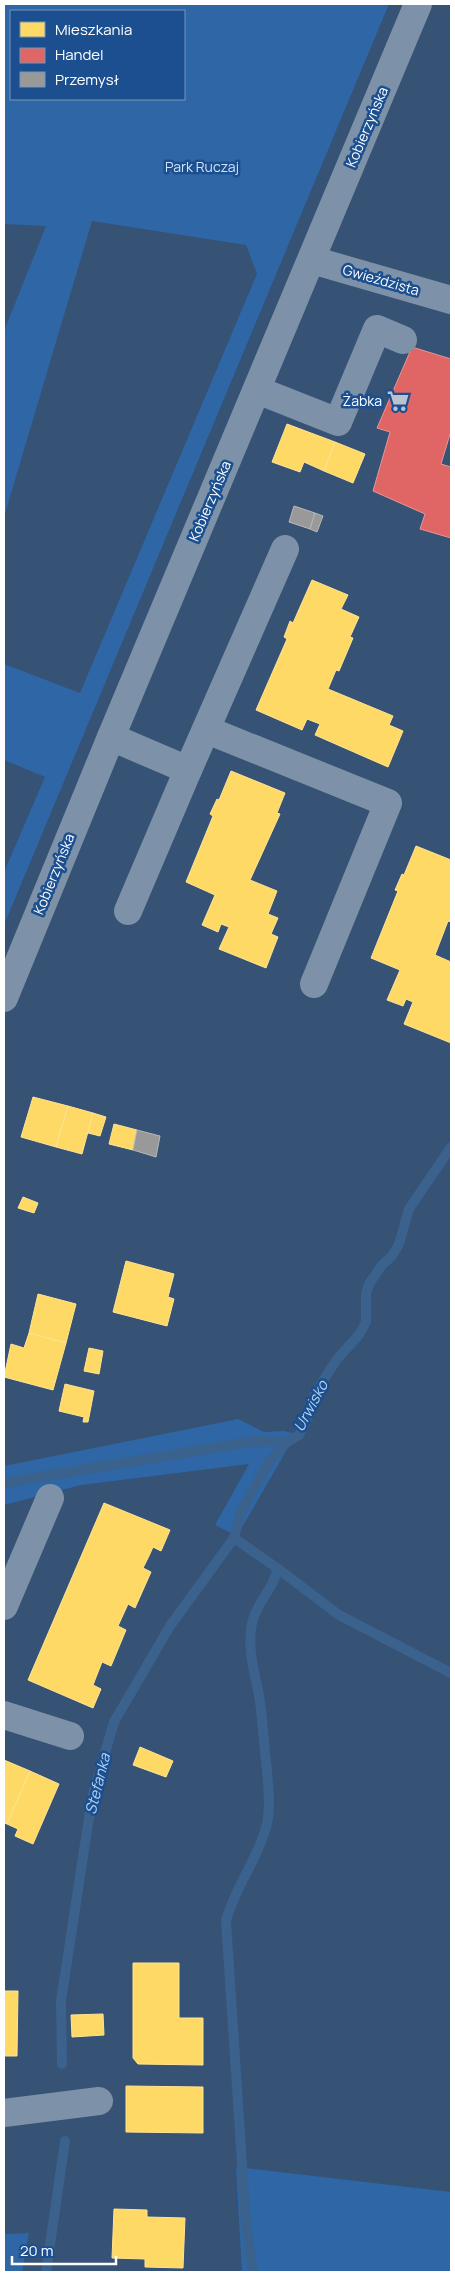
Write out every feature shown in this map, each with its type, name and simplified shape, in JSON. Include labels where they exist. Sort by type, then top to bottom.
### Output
[{"type":"street","name":"Kobierzyńska","points":[[4,998],[111,737],[418,4]]},
{"type":"street","name":"Gwieździsta","points":[[312,260],[451,300]]},
{"type":"street","points":[[257,390],[338,422],[377,329],[403,340]]},
{"type":"street","points":[[128,911],[285,549]]},
{"type":"street","points":[[207,730],[388,803],[314,984]]},
{"type":"street","points":[[111,737],[188,770]]},
{"type":"street","points":[[4,1606],[50,1498]]},
{"type":"street","points":[[4,1715],[70,1736]]},
{"type":"street","points":[[4,2113],[99,2101]]},
{"type":"green space","name":"Park Ruczaj","points":[[4,4],[389,4],[4,925],[4,872],[45,777],[4,760],[4,664],[80,693],[257,274],[246,245],[92,221],[4,517],[4,331],[46,226],[4,224]]},
{"type":"green space","points":[[238,1419],[264,1432],[284,1431],[296,1434],[237,1536],[215,1525],[249,1464],[81,1485],[4,1505],[4,1466]]},
{"type":"green space","points":[[236,2167],[451,2192],[451,2272],[242,2272]]},
{"type":"green space","points":[[29,2233],[22,2272],[4,2272],[4,2234]]},
{"type":"building: Mieszkania","points":[[287,424],[335,442],[324,471],[304,462],[300,472],[272,462]]},
{"type":"building: Mieszkania","points":[[335,442],[365,454],[353,483],[324,471]]},
{"type":"building: Mieszkania","points":[[312,580],[348,595],[341,609],[359,617],[350,637],[353,638],[339,671],[336,670],[328,689],[393,716],[389,725],[403,731],[388,767],[315,735],[320,724],[307,719],[302,730],[256,710],[287,639],[284,637],[290,621],[293,623]]},
{"type":"building: Mieszkania","points":[[231,771],[285,793],[277,813],[280,814],[250,880],[277,891],[268,914],[278,918],[271,934],[278,937],[266,968],[219,949],[229,927],[221,924],[218,932],[202,925],[215,895],[186,882],[213,816],[210,814],[217,799],[219,800]]},
{"type":"building: Mieszkania","points":[[416,846],[451,860],[451,922],[448,921],[435,955],[451,962],[451,1043],[404,1024],[413,1002],[406,999],[403,1006],[387,1000],[400,970],[371,958],[398,891],[395,890],[402,874],[404,875]]},
{"type":"building: Mieszkania","points":[[33,1097],[68,1106],[56,1147],[21,1137]]},
{"type":"building: Mieszkania","points":[[68,1106],[93,1113],[82,1154],[56,1147]]},
{"type":"building: Mieszkania","points":[[93,1113],[106,1117],[100,1136],[88,1133]]},
{"type":"building: Mieszkania","points":[[114,1124],[137,1130],[133,1150],[109,1144]]},
{"type":"building: Mieszkania","points":[[23,1197],[38,1203],[34,1213],[18,1208]]},
{"type":"building: Mieszkania","points":[[126,1261],[174,1274],[168,1297],[174,1299],[167,1326],[113,1312]]},
{"type":"building: Mieszkania","points":[[38,1294],[76,1304],[66,1343],[29,1333]]},
{"type":"building: Mieszkania","points":[[29,1333],[66,1343],[53,1390],[4,1377],[11,1344],[24,1348]]},
{"type":"building: Mieszkania","points":[[89,1348],[103,1351],[99,1374],[84,1371]]},
{"type":"building: Mieszkania","points":[[65,1384],[94,1391],[88,1422],[83,1422],[84,1417],[59,1411]]},
{"type":"building: Mieszkania","points":[[104,1503],[170,1530],[161,1551],[153,1547],[143,1568],[151,1572],[135,1608],[128,1604],[118,1626],[126,1630],[111,1666],[102,1662],[93,1685],[101,1689],[93,1708],[28,1680]]},
{"type":"building: Mieszkania","points":[[140,1747],[173,1761],[166,1777],[133,1765]]},
{"type":"building: Mieszkania","points":[[4,1760],[30,1771],[7,1824],[4,1823]]},
{"type":"building: Mieszkania","points":[[30,1771],[59,1784],[33,1844],[15,1836],[18,1829],[7,1824]]},
{"type":"building: Mieszkania","points":[[133,1963],[179,1963],[179,2018],[203,2018],[203,2065],[138,2064],[133,2058]]},
{"type":"building: Mieszkania","points":[[4,1991],[18,1991],[17,2056],[4,2056]]},
{"type":"building: Mieszkania","points":[[103,2014],[104,2035],[72,2037],[71,2015]]},
{"type":"building: Mieszkania","points":[[126,2086],[203,2087],[203,2133],[126,2132]]},
{"type":"building: Mieszkania","points":[[114,2209],[147,2210],[147,2217],[185,2218],[183,2268],[145,2267],[145,2259],[112,2258]]},
{"type":"building: Handel","points":[[412,347],[451,359],[451,431],[441,464],[451,467],[451,538],[420,529],[425,514],[373,491],[390,432],[377,428]]},
{"type":"building: Przemysł","points":[[294,506],[315,513],[310,529],[289,522]]},
{"type":"building: Przemysł","points":[[315,513],[323,516],[317,532],[310,529]]},
{"type":"building: Przemysł","points":[[137,1130],[160,1136],[156,1157],[133,1150]]},
{"type":"waterway","name":"Urwisko","points":[[4,1483],[255,1441],[287,1442],[299,1435],[321,1384],[337,1359],[359,1335],[366,1322],[366,1294],[369,1284],[382,1265],[392,1256],[399,1244],[409,1209],[451,1147]]},
{"type":"waterway","name":"Stefanka","points":[[62,2064],[61,2001],[92,1798],[114,1722],[170,1626],[234,1538],[241,1512],[269,1462],[287,1442]]},
{"type":"waterway","points":[[234,1538],[277,1568],[273,1582],[256,1612],[250,1639],[251,1657],[262,1718],[269,1803],[267,1823],[226,1921],[246,2224],[253,2272]]},
{"type":"waterway","points":[[277,1568],[339,1615],[451,1673]]},
{"type":"waterway","points":[[46,2272],[65,2141]]},
{"type":"place","name":"Żabka","points":[[398,401]]}]
